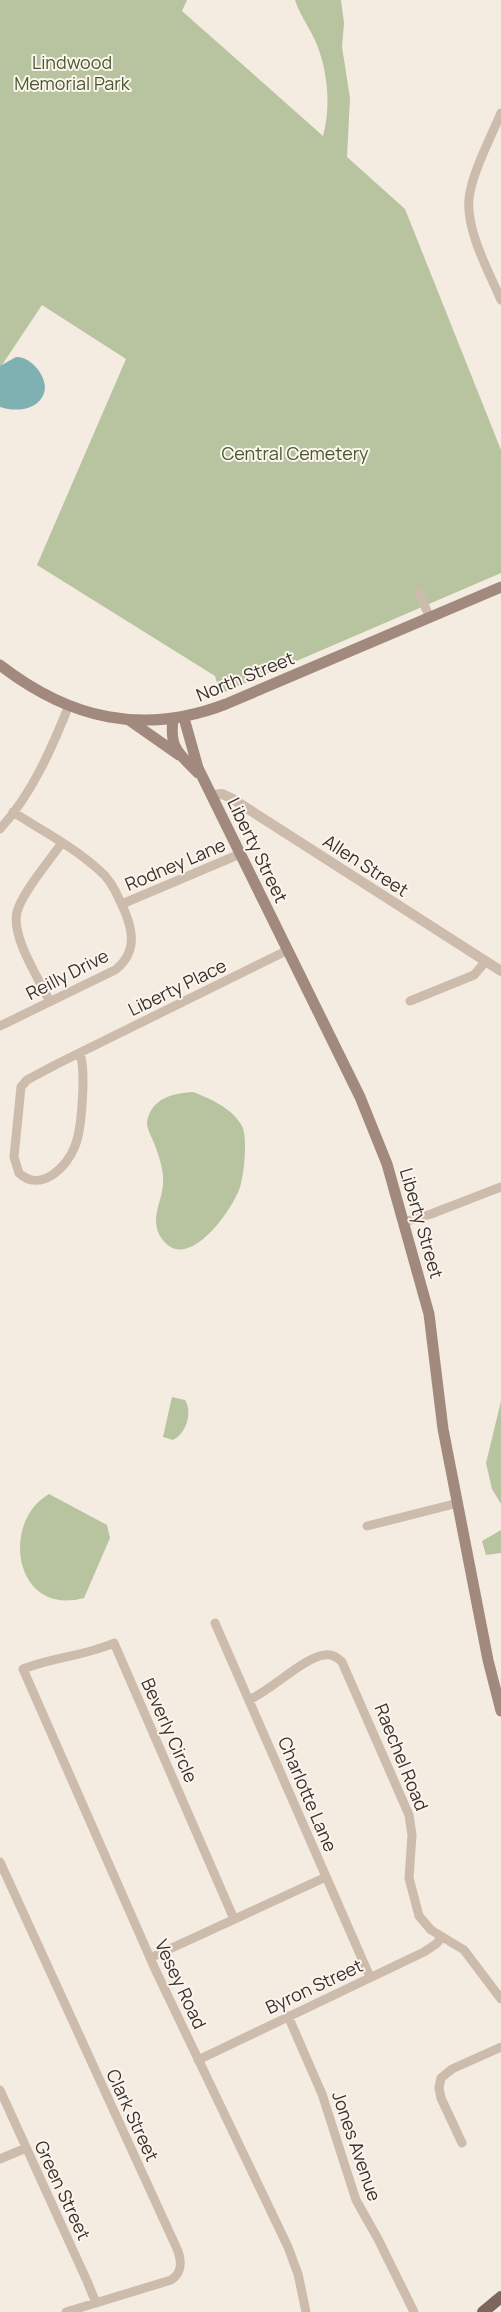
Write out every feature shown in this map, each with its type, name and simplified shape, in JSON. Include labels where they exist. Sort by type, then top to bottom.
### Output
[{"type":"main road","name":"North Street","points":[[0,665],[30,685],[70,705],[98,714],[129,720],[178,719],[226,704],[501,588]]},
{"type":"main road","name":"Liberty Street","points":[[178,719],[173,741],[180,756],[203,778]]},
{"type":"main road","name":"Liberty Street","points":[[178,719],[203,778],[372,1124],[404,1222],[429,1314],[440,1411],[488,1660],[501,1712]]},
{"type":"main road","points":[[129,720],[180,756]]},
{"type":"main road","points":[[483,2312],[501,2296]]},
{"type":"street","points":[[501,114],[472,185],[468,204],[474,235],[501,300]]},
{"type":"street","points":[[419,593],[430,618]]},
{"type":"street","points":[[0,829],[42,766],[70,705]]},
{"type":"street","name":"Allen Street","points":[[212,795],[222,794],[232,798],[501,971]]},
{"type":"street","name":"Reilly Drive","points":[[0,1026],[109,973],[124,961],[130,950],[132,938],[131,926],[122,904],[104,874],[13,812]]},
{"type":"street","points":[[50,1002],[20,940],[16,917],[24,898],[61,844]]},
{"type":"street","name":"Rodney Lane","points":[[122,904],[240,854]]},
{"type":"street","name":"Liberty Place","points":[[80,1053],[83,1069],[79,1130],[76,1146],[68,1159],[51,1177],[42,1181],[30,1180],[19,1173],[14,1162],[21,1087],[31,1078],[80,1053],[288,950]]},
{"type":"street","points":[[410,1001],[474,975],[486,961]]},
{"type":"street","points":[[404,1222],[431,1214],[501,1187]]},
{"type":"street","points":[[367,1526],[458,1503]]},
{"type":"street","name":"Charlotte Lane","points":[[216,1623],[370,1977]]},
{"type":"street","name":"Beverly Circle","points":[[23,1669],[40,1663],[87,1654],[114,1643],[234,1919]]},
{"type":"street","name":"Raechel Road","points":[[249,1700],[265,1692],[315,1657],[330,1655],[342,1662],[407,1807],[412,1829],[409,1878],[417,1910],[426,1926],[464,1950],[501,2000]]},
{"type":"street","name":"Vesey Road","points":[[23,1669],[150,1958],[292,2256],[301,2283],[306,2312]]},
{"type":"street","name":"Clark Street","points":[[0,1862],[179,2256],[180,2270],[171,2280],[66,2312]]},
{"type":"street","points":[[150,1958],[326,1877]]},
{"type":"street","name":"Byron Street","points":[[198,2060],[424,1952],[436,1944],[442,1937]]},
{"type":"street","name":"Jones Avenue","points":[[288,2016],[322,2094],[356,2200],[381,2244],[414,2312]]},
{"type":"street","points":[[462,2143],[441,2098],[439,2088],[441,2078],[452,2069],[501,2046]]},
{"type":"street","name":"Green Street","points":[[0,2090],[88,2281],[96,2303]]},
{"type":"street","points":[[0,2159],[26,2148]]},
{"type":"green space","name":"Central Cemetery","points":[[0,0],[187,0],[182,11],[323,136],[328,102],[324,67],[315,39],[295,0],[341,0],[344,23],[342,47],[350,98],[347,157],[405,209],[501,450],[501,573],[220,694],[215,676],[37,565],[126,359],[42,305],[0,368]]},
{"type":"green space","points":[[193,1092],[227,1109],[238,1120],[244,1131],[245,1158],[239,1190],[226,1213],[206,1237],[194,1246],[182,1249],[170,1247],[160,1236],[157,1229],[156,1216],[162,1191],[163,1174],[147,1122],[153,1108],[164,1099],[178,1094]]},
{"type":"green space","points":[[172,1397],[185,1400],[188,1410],[185,1428],[173,1440],[163,1437]]},
{"type":"green space","points":[[501,1401],[501,1504],[492,1489],[486,1463]]},
{"type":"green space","points":[[49,1494],[107,1525],[110,1538],[84,1598],[60,1600],[42,1594],[29,1581],[22,1564],[20,1544],[24,1525],[34,1507]]},
{"type":"green space","points":[[501,1530],[501,1553],[486,1555],[482,1541]]},
{"type":"water","points":[[16,357],[27,360],[38,369],[45,387],[41,399],[37,403],[31,407],[19,410],[0,407],[0,366]]},
{"type":"park label","name":"Lindwood Memorial Park","points":[[72,72]]}]
